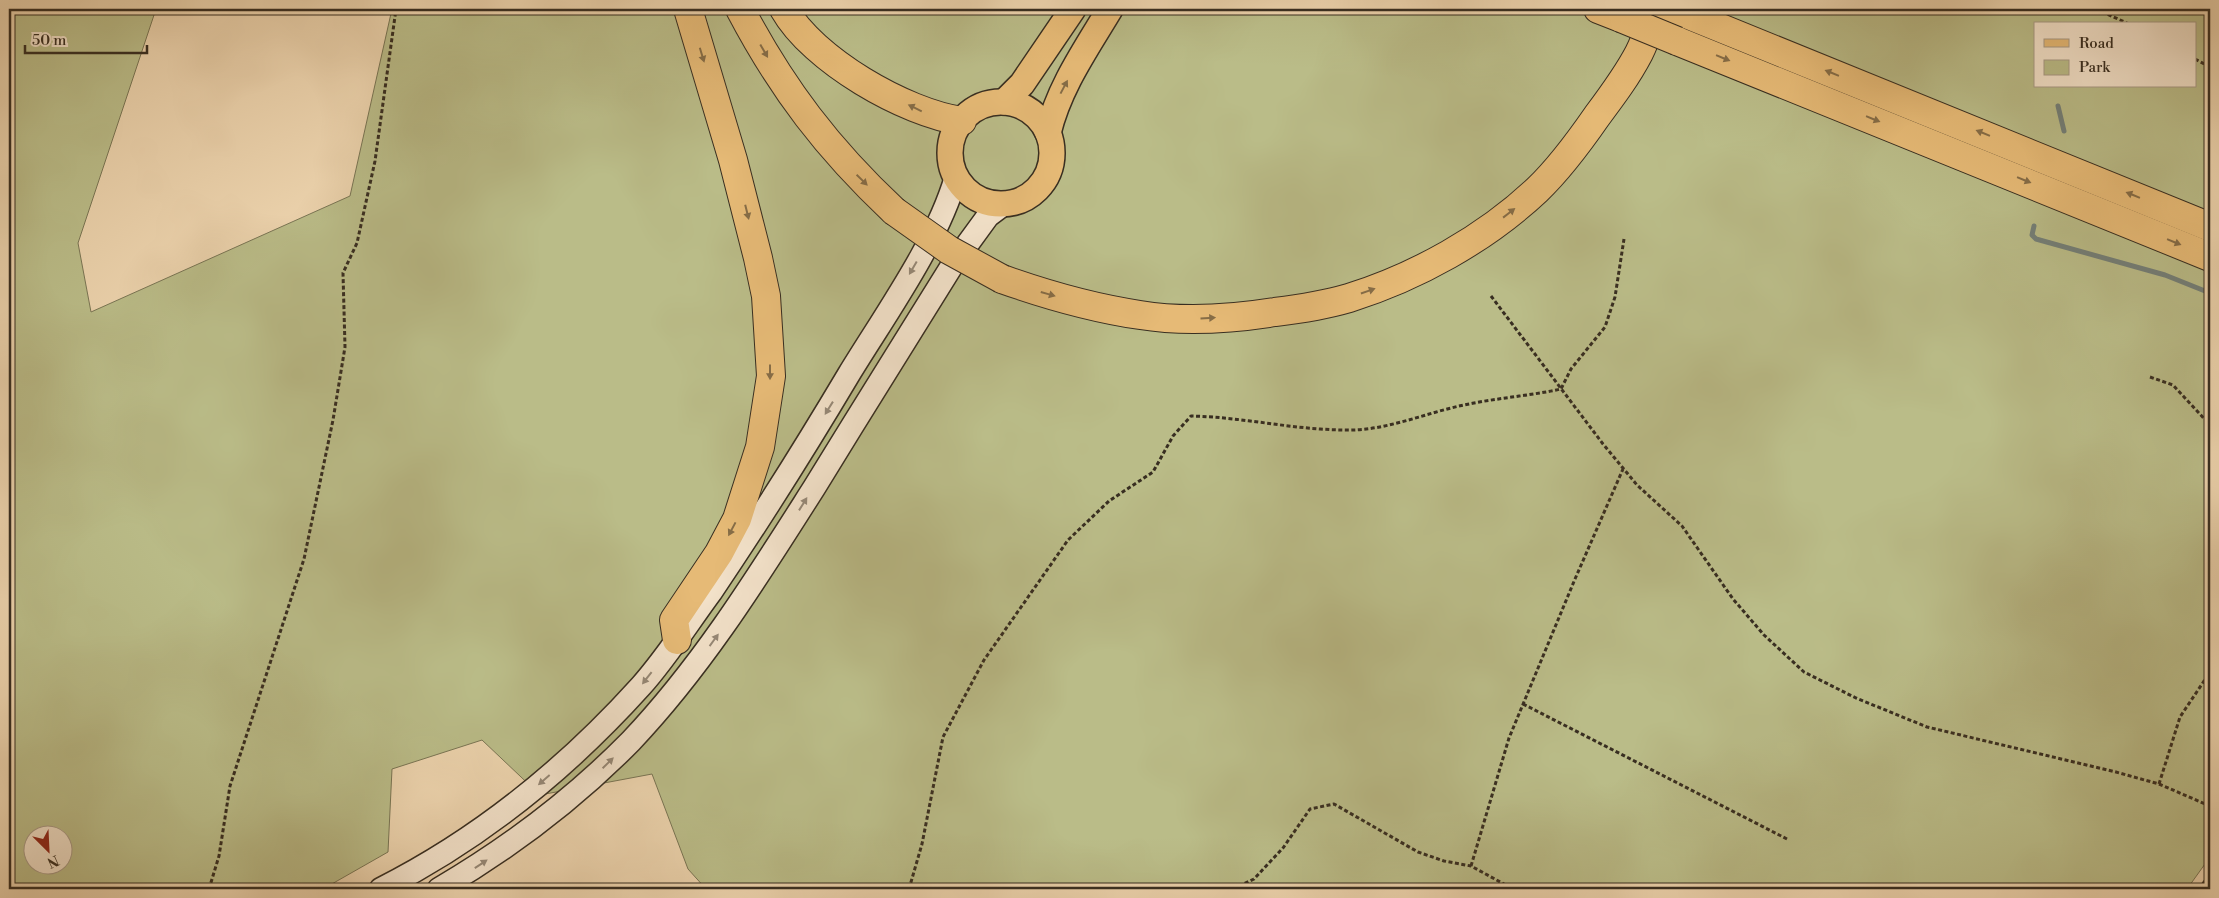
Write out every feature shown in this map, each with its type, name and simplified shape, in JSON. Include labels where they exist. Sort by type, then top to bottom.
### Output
[{"type":"highway","points":[[677,640],[674,620],[714,561],[737,519],[760,447],[771,376],[766,296],[754,240],[733,160],[688,9]]},
{"type":"highway","points":[[740,9],[774,69],[809,120],[850,169],[894,210],[949,250],[1002,279],[1075,302],[1141,316],[1198,318],[1251,316],[1315,306],[1383,286],[1420,269],[1459,247],[1508,215],[1538,190],[1574,149],[1620,85],[1639,52],[1656,9]]},
{"type":"highway","points":[[784,9],[802,34],[830,60],[926,113],[962,121]]},
{"type":"highway","points":[[1688,12],[2210,227]]},
{"type":"highway","points":[[1610,13],[2210,256]]},
{"type":"main road","points":[[1004,102],[1022,84],[1073,9]]},
{"type":"main road","points":[[440,889],[517,840],[592,778],[663,705],[700,659],[764,568],[953,264],[988,216],[1004,204],[1027,197],[1044,180],[1052,157],[1048,133],[1057,100],[1110,9]]},
{"type":"main road","points":[[1004,204],[981,200],[971,195],[956,178],[951,163],[950,148],[954,134],[962,121],[974,110],[988,104],[1004,102],[1025,108],[1034,115],[1048,133]]},
{"type":"main road","points":[[380,889],[499,818],[575,753],[642,684],[677,640],[752,532],[830,406],[941,217],[956,178]]},
{"type":"path","points":[[209,889],[219,856],[230,786],[304,559],[333,420],[345,347],[343,273],[357,244],[375,161],[396,9]]},
{"type":"path","points":[[2096,9],[2124,22]]},
{"type":"path","points":[[2196,60],[2210,67]]},
{"type":"path","points":[[1561,389],[1571,369],[1605,327],[1615,297],[1624,239]]},
{"type":"path","points":[[1491,296],[1623,469],[1637,485],[1682,526],[1733,599],[1764,634],[1804,672],[1856,698],[1927,727],[2160,784],[2210,806]]},
{"type":"path","points":[[2150,377],[2173,385],[2210,425]]},
{"type":"path","points":[[909,889],[922,844],[943,737],[984,660],[1038,586],[1068,540],[1109,500],[1153,472],[1173,436],[1191,416],[1218,417],[1295,427],[1346,430],[1376,428],[1465,404],[1523,397],[1561,389]]},
{"type":"path","points":[[1471,866],[1509,738],[1623,469]]},
{"type":"path","points":[[2160,784],[2180,717],[2210,672]]},
{"type":"path","points":[[1523,704],[1787,839]]},
{"type":"path","points":[[1233,889],[1254,879],[1283,848],[1310,809],[1334,804],[1418,852],[1444,861],[1471,866],[1513,889]]},
{"type":"path","points":[[2199,889],[2210,874]]},
{"type":"green space","points":[[9,9],[156,9],[78,243],[91,312],[350,196],[392,9],[2210,9],[2210,857],[2187,889],[706,889],[688,869],[652,774],[540,795],[482,740],[392,769],[388,852],[323,889],[9,889]]},
{"type":"waterway","points":[[2058,106],[2064,131]]},
{"type":"waterway","points":[[2034,226],[2032,235],[2036,239],[2165,275],[2210,293]]}]
